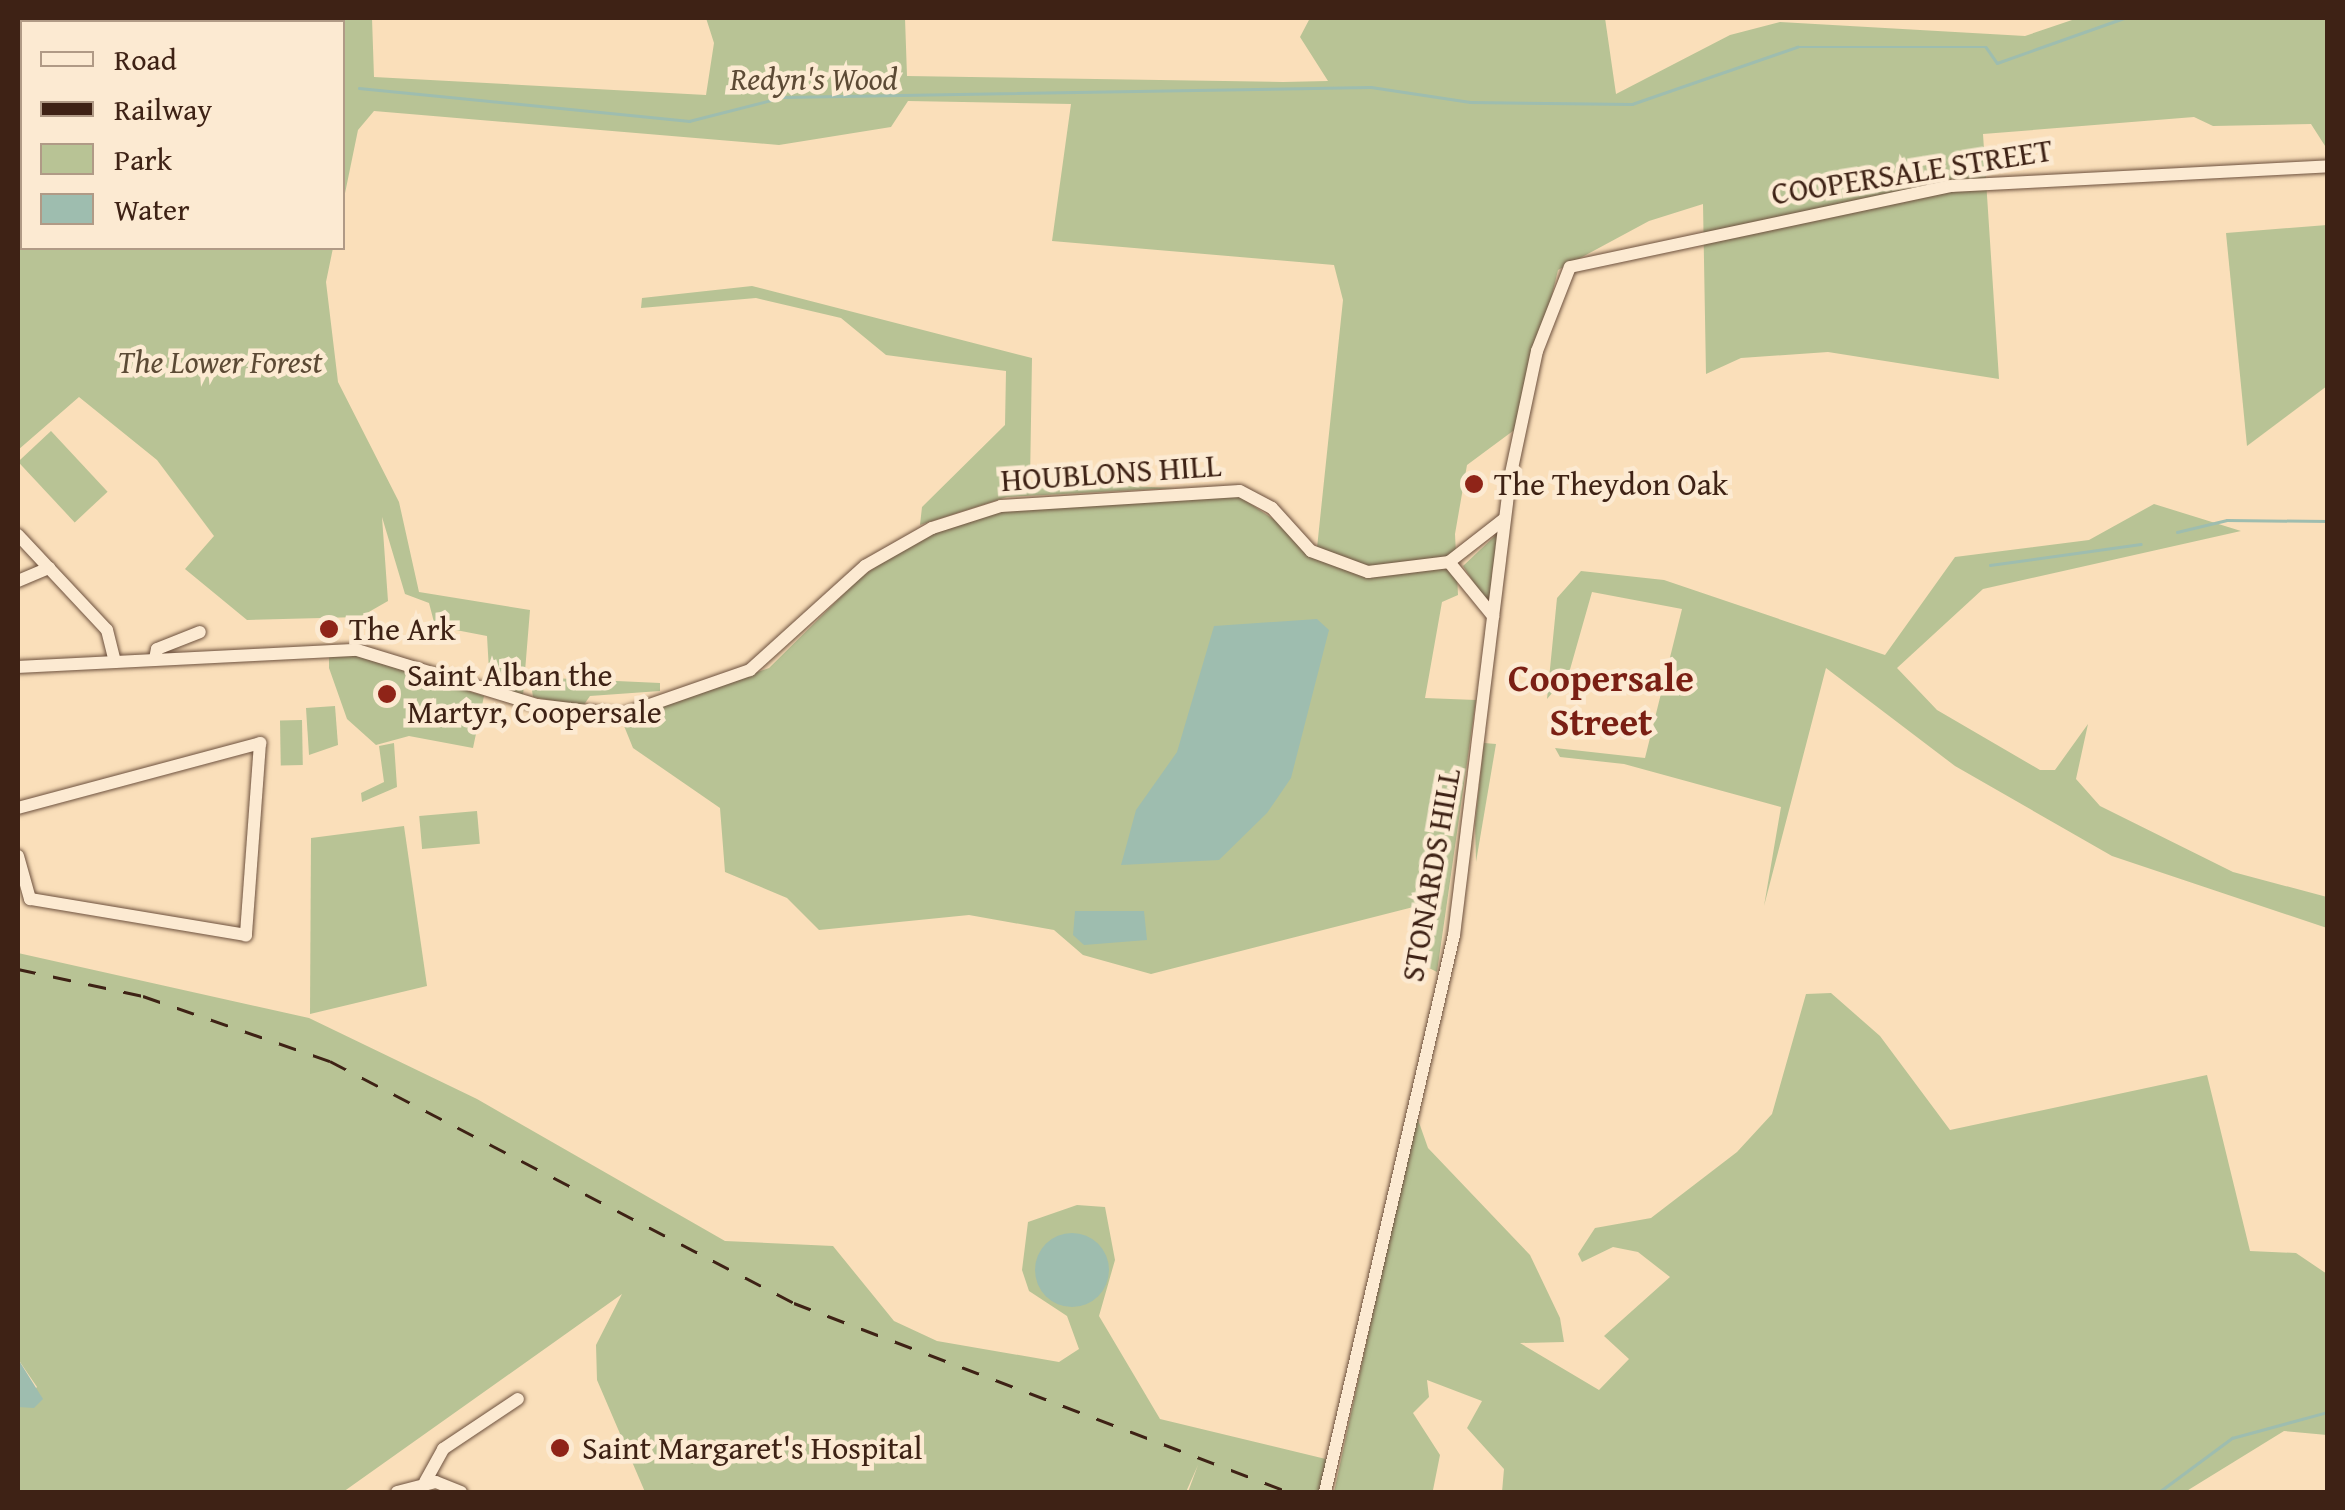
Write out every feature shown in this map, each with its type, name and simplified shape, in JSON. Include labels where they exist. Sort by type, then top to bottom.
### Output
[{"type":"street","name":"COOPERSALE STREET","points":[[1570,266],[1952,186],[2328,166]]},
{"type":"street","name":"STONARDS HILL","points":[[1325,1491],[1454,934],[1504,519],[1537,351],[1570,266]]},
{"type":"street","name":"HOUBLONS HILL","points":[[18,668],[340,649],[537,704],[621,715],[750,670],[865,566],[932,528],[1001,506],[1240,491],[1334,565],[1368,572],[1450,562]]},
{"type":"street","points":[[1493,616],[1450,562],[1504,519]]},
{"type":"street","points":[[18,535],[107,630],[116,662]]},
{"type":"street","points":[[18,581],[49,568]]},
{"type":"street","points":[[155,660],[157,650],[200,632]]},
{"type":"street","points":[[18,808],[260,743],[252,930],[24,902],[18,856]]},
{"type":"street","points":[[425,1482],[443,1449],[518,1399]]},
{"type":"street","points":[[397,1492],[425,1482],[461,1492]]},
{"type":"green space","points":[[18,18],[372,18],[374,77],[706,95],[714,43],[706,18],[905,18],[907,76],[1283,82],[1328,81],[1300,37],[1310,18],[1605,18],[1616,94],[1730,35],[1780,22],[2025,36],[2078,18],[2327,18],[2327,149],[2311,124],[2213,126],[2194,117],[1983,134],[1999,379],[1828,352],[1741,358],[1706,374],[1703,204],[1649,221],[1558,270],[1521,425],[1467,465],[1455,534],[1458,595],[1442,602],[1425,698],[1476,700],[1437,972],[1427,967],[1433,902],[1151,974],[1083,955],[1054,930],[969,915],[819,930],[787,898],[725,872],[720,808],[633,748],[622,721],[769,668],[860,578],[925,532],[980,512],[1237,495],[1317,548],[1343,300],[1334,265],[1052,241],[1071,104],[908,101],[891,127],[779,145],[374,111],[358,130],[345,193],[345,20],[20,20],[20,250],[333,250],[326,282],[338,382],[399,502],[419,592],[530,610],[523,696],[490,688],[487,636],[435,626],[429,603],[405,594],[382,517],[388,601],[360,617],[247,620],[185,569],[214,536],[157,460],[79,397],[18,450]]},
{"type":"green space","points":[[2327,225],[2327,386],[2247,446],[2226,233]]},
{"type":"green space","points":[[752,286],[1032,358],[1030,482],[1175,488],[1007,497],[920,525],[922,507],[1005,425],[1006,371],[886,355],[841,318],[756,298],[641,308],[642,298]]},
{"type":"green space","points":[[51,431],[108,492],[75,522],[18,462]]},
{"type":"green space","points":[[2154,504],[2241,531],[1983,589],[1897,668],[1937,710],[2040,770],[2055,770],[2088,724],[2076,779],[2100,806],[2233,872],[2327,897],[2327,928],[2112,856],[1955,766],[1826,668],[1764,906],[1781,807],[1624,764],[1560,757],[1555,748],[1645,758],[1682,609],[1592,592],[1569,673],[1547,699],[1557,598],[1581,571],[1664,580],[1885,655],[1955,557],[2089,540]]},
{"type":"green space","points":[[1499,532],[1492,573],[1489,606],[1463,566]]},
{"type":"green space","points":[[348,653],[484,696],[473,748],[409,736],[376,745],[347,719],[329,668],[329,654]]},
{"type":"green space","points":[[530,677],[660,683],[660,691],[590,696],[583,706],[533,697]]},
{"type":"green space","points":[[335,706],[338,745],[309,755],[306,708]]},
{"type":"green space","points":[[280,720],[302,720],[303,765],[281,765]]},
{"type":"green space","points":[[394,743],[397,787],[362,802],[361,793],[384,782],[379,746]]},
{"type":"green space","points":[[1484,743],[1496,744],[1476,862],[1475,824]]},
{"type":"green space","points":[[477,811],[480,844],[422,849],[419,816]]},
{"type":"green space","points":[[404,826],[427,986],[310,1014],[311,838]]},
{"type":"green space","points":[[18,953],[309,1018],[477,1099],[725,1241],[833,1246],[894,1321],[937,1341],[1059,1362],[1079,1349],[1067,1316],[1029,1291],[1022,1270],[1028,1222],[1077,1205],[1105,1207],[1115,1260],[1099,1316],[1160,1419],[1334,1461],[1324,1492],[1188,1492],[1198,1465],[1186,1492],[645,1492],[597,1380],[596,1345],[622,1294],[343,1492],[18,1492],[18,1407],[37,1387],[18,1359]]},
{"type":"green space","points":[[1831,993],[1880,1036],[1950,1130],[2207,1075],[2250,1251],[2296,1253],[2327,1274],[2327,1435],[2284,1431],[2185,1492],[1502,1492],[1504,1469],[1467,1428],[1482,1401],[1427,1380],[1429,1397],[1413,1413],[1440,1455],[1433,1490],[1455,1492],[1334,1492],[1416,1114],[1428,1148],[1530,1255],[1560,1318],[1564,1342],[1520,1343],[1599,1390],[1629,1359],[1604,1336],[1670,1277],[1638,1252],[1613,1247],[1582,1262],[1578,1254],[1595,1228],[1651,1218],[1737,1152],[1772,1114],[1806,994]]},
{"type":"water","points":[[1317,619],[1329,630],[1291,778],[1267,813],[1219,860],[1121,865],[1136,810],[1177,752],[1214,626]]},
{"type":"water","points":[[1075,911],[1144,911],[1147,940],[1084,945],[1073,935]]},
{"type":"water","points":[[1072,1233],[1098,1244],[1109,1270],[1098,1296],[1072,1307],[1046,1296],[1035,1270],[1046,1244]]},
{"type":"water","points":[[18,1359],[43,1399],[34,1408],[18,1407]]},
{"type":"waterway","points":[[359,88],[689,121],[783,97],[1371,87],[1470,102],[1632,104],[1797,47],[1986,47],[1997,63],[2124,18]]},
{"type":"waterway","points":[[2177,532],[2227,520],[2328,521]]},
{"type":"waterway","points":[[1990,565],[2141,544]]},
{"type":"waterway","points":[[2159,1492],[2232,1438],[2328,1412]]},
{"type":"railway","points":[[18,969],[143,996],[330,1061],[794,1303],[1289,1492]]},
{"type":"place","name":"The Theydon Oak","points":[[1474,484]]},
{"type":"place","name":"The Ark","points":[[329,629]]},
{"type":"place","name":"Saint Alban the Martyr, Coopersale","points":[[387,694]]},
{"type":"place","name":"Saint Margaret's Hospital","points":[[560,1448]]},
{"type":"district","name":"Coopersale Street","points":[[1601,700]]},
{"type":"park label","name":"Redyn's Wood","points":[[814,79]]},
{"type":"park label","name":"The Lower Forest","points":[[220,362]]}]
